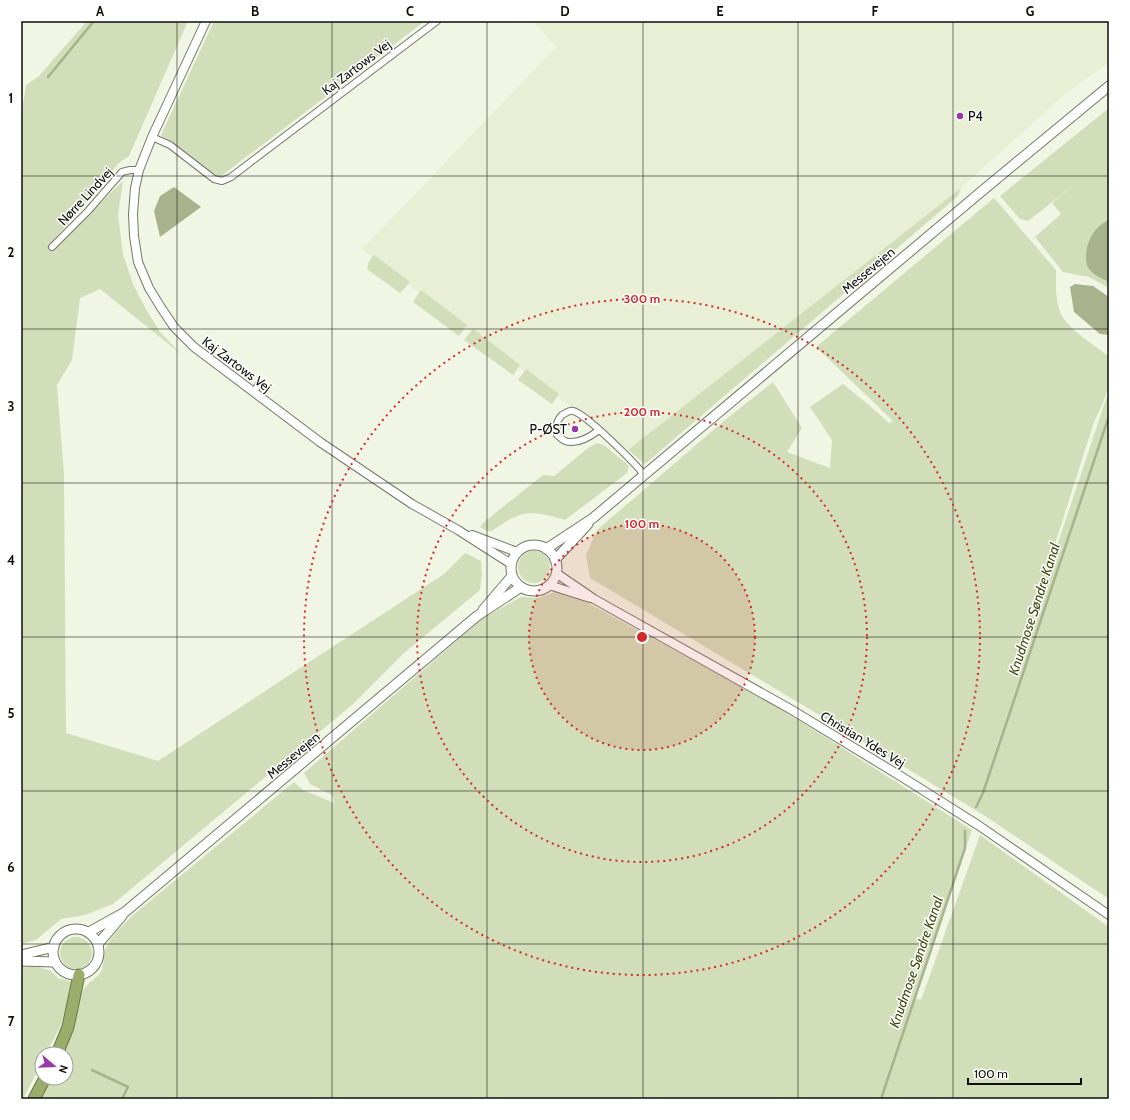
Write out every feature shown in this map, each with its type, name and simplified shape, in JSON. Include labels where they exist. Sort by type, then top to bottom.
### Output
[{"type":"highway","points":[[60,1046],[68,1027],[79,975]]},
{"type":"highway","points":[[34,1099],[41,1086]]},
{"type":"main road","name":"Messevejen","points":[[546,549],[592,518],[1109,86]]},
{"type":"main road","name":"Messevejen","points":[[555,560],[572,543],[592,518]]},
{"type":"main road","points":[[532,545],[540,546],[546,549],[551,553],[555,560],[556,573],[554,580],[549,585],[537,591],[521,587],[516,583],[512,576],[511,564],[513,558],[525,547],[532,545]]},
{"type":"main road","name":"Messevejen","points":[[477,616],[512,576]]},
{"type":"main road","name":"Messevejen","points":[[89,932],[124,912],[477,616],[521,587]]},
{"type":"main road","name":"Messevejen","points":[[98,944],[124,912]]},
{"type":"main road","points":[[72,929],[81,929],[89,932],[98,944],[100,952],[98,961],[94,968],[87,973],[72,975],[65,973],[55,962],[53,954],[54,947],[58,938],[64,932],[72,929]]},
{"type":"main road","points":[[21,955],[54,947]]},
{"type":"main road","points":[[21,961],[55,962]]},
{"type":"street","name":"Kaj Zartows Vej","points":[[206,21],[152,136],[139,170],[135,188],[133,214],[134,236],[138,262],[149,288],[179,332],[194,347],[320,442],[412,504],[458,530],[511,564]]},
{"type":"street","name":"Kaj Zartows Vej","points":[[152,136],[170,145],[214,179],[222,181],[231,177],[437,21]]},
{"type":"street","name":"Nørre Lindvej","points":[[52,247],[88,211],[122,172],[139,170]]},
{"type":"street","points":[[254,391],[260,383]]},
{"type":"street","points":[[599,430],[587,439],[564,441],[557,435],[556,425],[560,417],[568,411],[574,411],[583,416],[599,430],[644,475]]},
{"type":"street","name":"Kaj Zartows Vej","points":[[458,530],[518,552]]},
{"type":"street","name":"Christian Ydes Vej","points":[[556,573],[594,599],[792,710],[902,777],[978,825],[1109,915]]},
{"type":"street","name":"Christian Ydes Vej","points":[[549,585],[594,599]]},
{"type":"shaded area","points":[[87,21],[188,21],[129,156],[119,163],[49,246],[51,251],[123,181],[118,215],[123,254],[133,284],[160,332],[181,354],[100,289],[80,298],[72,360],[57,385],[64,475],[66,733],[158,761],[444,574],[465,553],[481,561],[482,574],[480,590],[404,653],[353,704],[113,904],[85,915],[61,919],[36,940],[21,944],[21,117],[26,85],[39,76]]},
{"type":"shaded area","points":[[214,21],[425,21],[220,177],[161,135]]},
{"type":"shaded area","points":[[533,21],[1109,21],[1109,62],[1063,96],[961,188],[628,450],[362,249],[556,47]]},
{"type":"shaded area","points":[[1109,108],[1109,219],[1103,222],[1098,277],[1109,282],[1109,288],[1089,277],[1063,272],[1035,237],[1061,214],[1052,203],[1075,184],[1028,221],[1020,219],[1000,196]]},
{"type":"shaded area","points":[[174,187],[201,207],[160,237],[154,211],[160,196]]},
{"type":"shaded area","points":[[961,188],[958,196],[645,464],[628,450]]},
{"type":"shaded area","points":[[994,198],[1056,270],[1057,300],[1062,316],[1071,327],[1107,355],[1109,359],[1109,386],[1094,422],[1046,572],[1048,573],[1109,390],[1109,899],[985,816],[590,578],[586,555],[597,530],[725,420],[773,382],[802,428],[787,452],[830,468],[832,440],[810,407],[843,384],[889,423],[893,421],[816,347]]},
{"type":"shaded area","points":[[1109,219],[1109,282],[1092,272],[1086,263],[1086,255],[1088,244],[1093,234],[1104,222]]},
{"type":"shaded area","points":[[374,255],[410,282],[400,293],[367,269],[369,261]]},
{"type":"shaded area","points":[[1075,284],[1093,286],[1109,297],[1109,335],[1100,334],[1074,312],[1070,287]]},
{"type":"shaded area","points":[[421,290],[467,325],[459,336],[413,302]]},
{"type":"shaded area","points":[[473,329],[520,365],[513,375],[464,340]]},
{"type":"shaded area","points":[[526,369],[559,394],[552,404],[518,380]]},
{"type":"shaded area","points":[[597,443],[604,445],[629,466],[627,473],[565,520],[544,514],[526,513],[505,522],[492,531],[487,531],[480,527],[484,522],[543,475],[554,476],[588,448]]},
{"type":"shaded area","points":[[534,551],[540,552],[547,558],[550,567],[549,573],[543,580],[534,583],[528,582],[521,576],[518,567],[519,561],[525,554]]},
{"type":"shaded area","points":[[555,592],[588,603],[773,704],[972,830],[914,998],[921,1000],[980,835],[1109,927],[1109,1099],[40,1099],[47,1086],[74,1086],[74,1046],[64,1046],[83,990],[102,970],[104,953],[110,941],[133,915],[294,782],[303,790],[334,803],[333,796],[310,784],[304,773],[483,618],[521,597],[539,598]]},
{"type":"shaded area","points":[[73,937],[79,937],[89,944],[92,953],[91,959],[85,966],[79,969],[73,969],[63,962],[60,956],[60,950],[67,940]]},
{"type":"shaded area","points":[[33,965],[51,971],[58,978],[72,982],[61,1025],[50,1046],[34,1046],[34,1078],[23,1099],[21,1099],[21,967]]},
{"type":"waterway","points":[[48,77],[94,21]]},
{"type":"waterway","name":"Knudmose Søndre Kanal","points":[[976,807],[983,793],[1109,416]]},
{"type":"waterway","name":"Knudmose Søndre Kanal","points":[[881,1099],[965,848],[965,831]]},
{"type":"waterway","points":[[92,1070],[128,1087],[122,1099]]},
{"type":"place","name":"P4","points":[[960,116]]},
{"type":"place","name":"P-ØST","points":[[575,429]]}]
